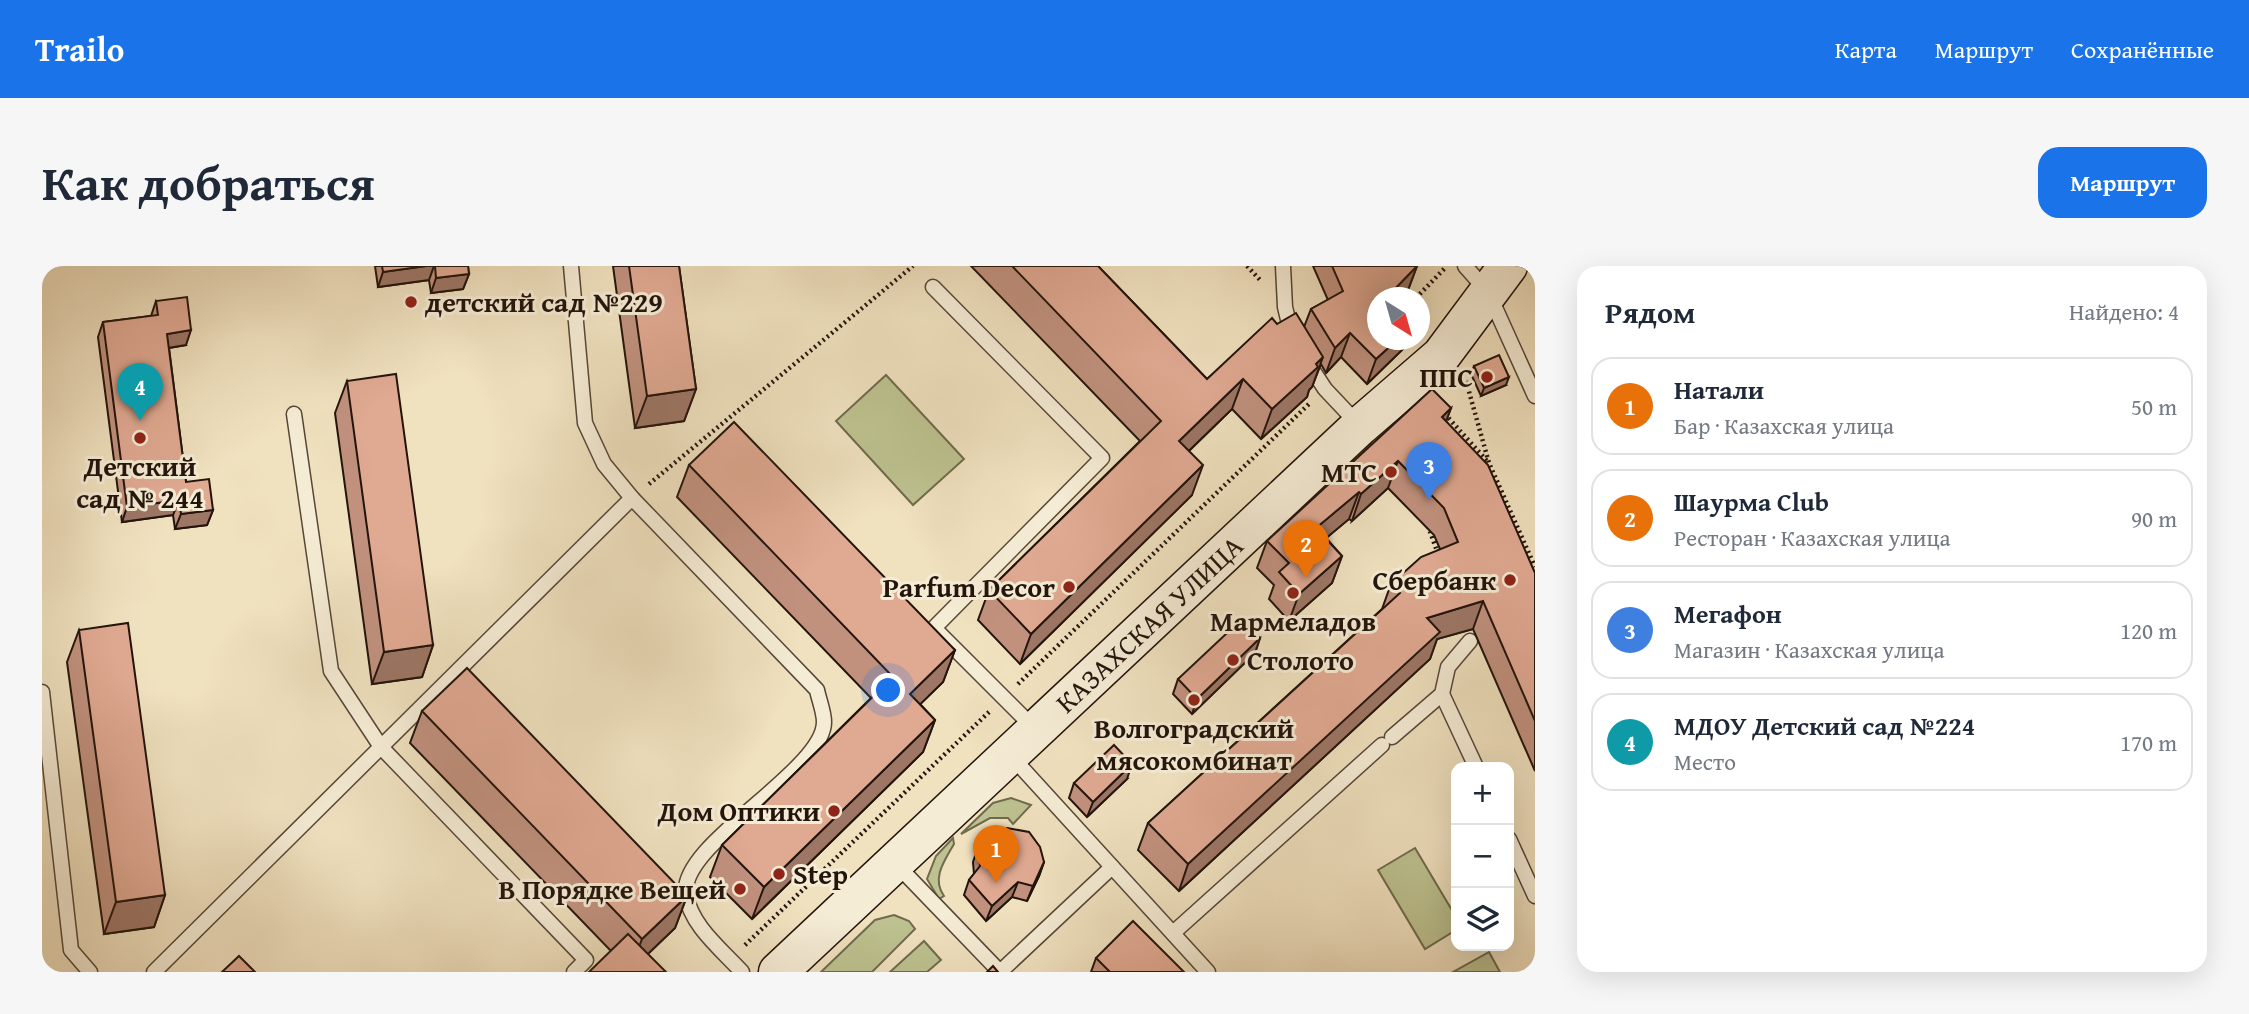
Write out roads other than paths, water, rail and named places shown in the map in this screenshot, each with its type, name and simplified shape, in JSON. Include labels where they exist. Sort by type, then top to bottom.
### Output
[{"type":"main road","name":"КАЗАХСКАЯ УЛИЦА","points":[[778,972],[1360,426],[1441,356],[1487,275]]},
{"type":"lane","points":[[571,266],[585,423],[604,464],[632,498],[817,690],[824,724],[810,753],[693,864],[685,892],[696,920],[741,972]]},
{"type":"lane","points":[[1283,266],[1291,334],[1325,389],[1360,426]]},
{"type":"lane","points":[[1487,275],[1535,396]]},
{"type":"lane","points":[[933,287],[1102,458],[934,628],[1003,698],[1023,743],[1112,867],[1208,972]]},
{"type":"lane","points":[[294,414],[331,671],[380,747],[586,960],[574,972]]},
{"type":"lane","points":[[155,972],[632,498]]},
{"type":"lane","points":[[1173,933],[1442,694],[1448,667],[1470,641]]},
{"type":"lane","points":[[42,692],[71,950],[90,972]]},
{"type":"lane","points":[[1442,694],[1474,762]]},
{"type":"lane","points":[[1514,850],[1535,896]]},
{"type":"lane","points":[[895,863],[1000,972],[1112,867]]},
{"type":"place","name":"детский сад №229","points":[[411,302]]},
{"type":"place","name":"ППС","points":[[1487,377]]},
{"type":"place","name":"МДОУ Детский сад №224","points":[[140,421]]},
{"type":"place","name":"Детский сад № 244","points":[[140,438]]},
{"type":"place","name":"МТС","points":[[1391,472]]},
{"type":"place","name":"Мегафон","points":[[1429,500]]},
{"type":"place","name":"Шаурма Club","points":[[1306,578]]},
{"type":"place","name":"Сбербанк","points":[[1510,580]]},
{"type":"place","name":"Parfum Decor","points":[[1069,587]]},
{"type":"place","name":"Мармеладов","points":[[1293,593]]},
{"type":"place","name":"Столото","points":[[1233,660]]},
{"type":"place","name":"Волгоградский мясокомбинат","points":[[1194,700]]},
{"type":"place","name":"Дом Оптики","points":[[834,811]]},
{"type":"place","name":"Step","points":[[779,874]]},
{"type":"place","name":"Натали","points":[[996,883]]},
{"type":"place","name":"В Порядке Вещей","points":[[740,889]]}]
